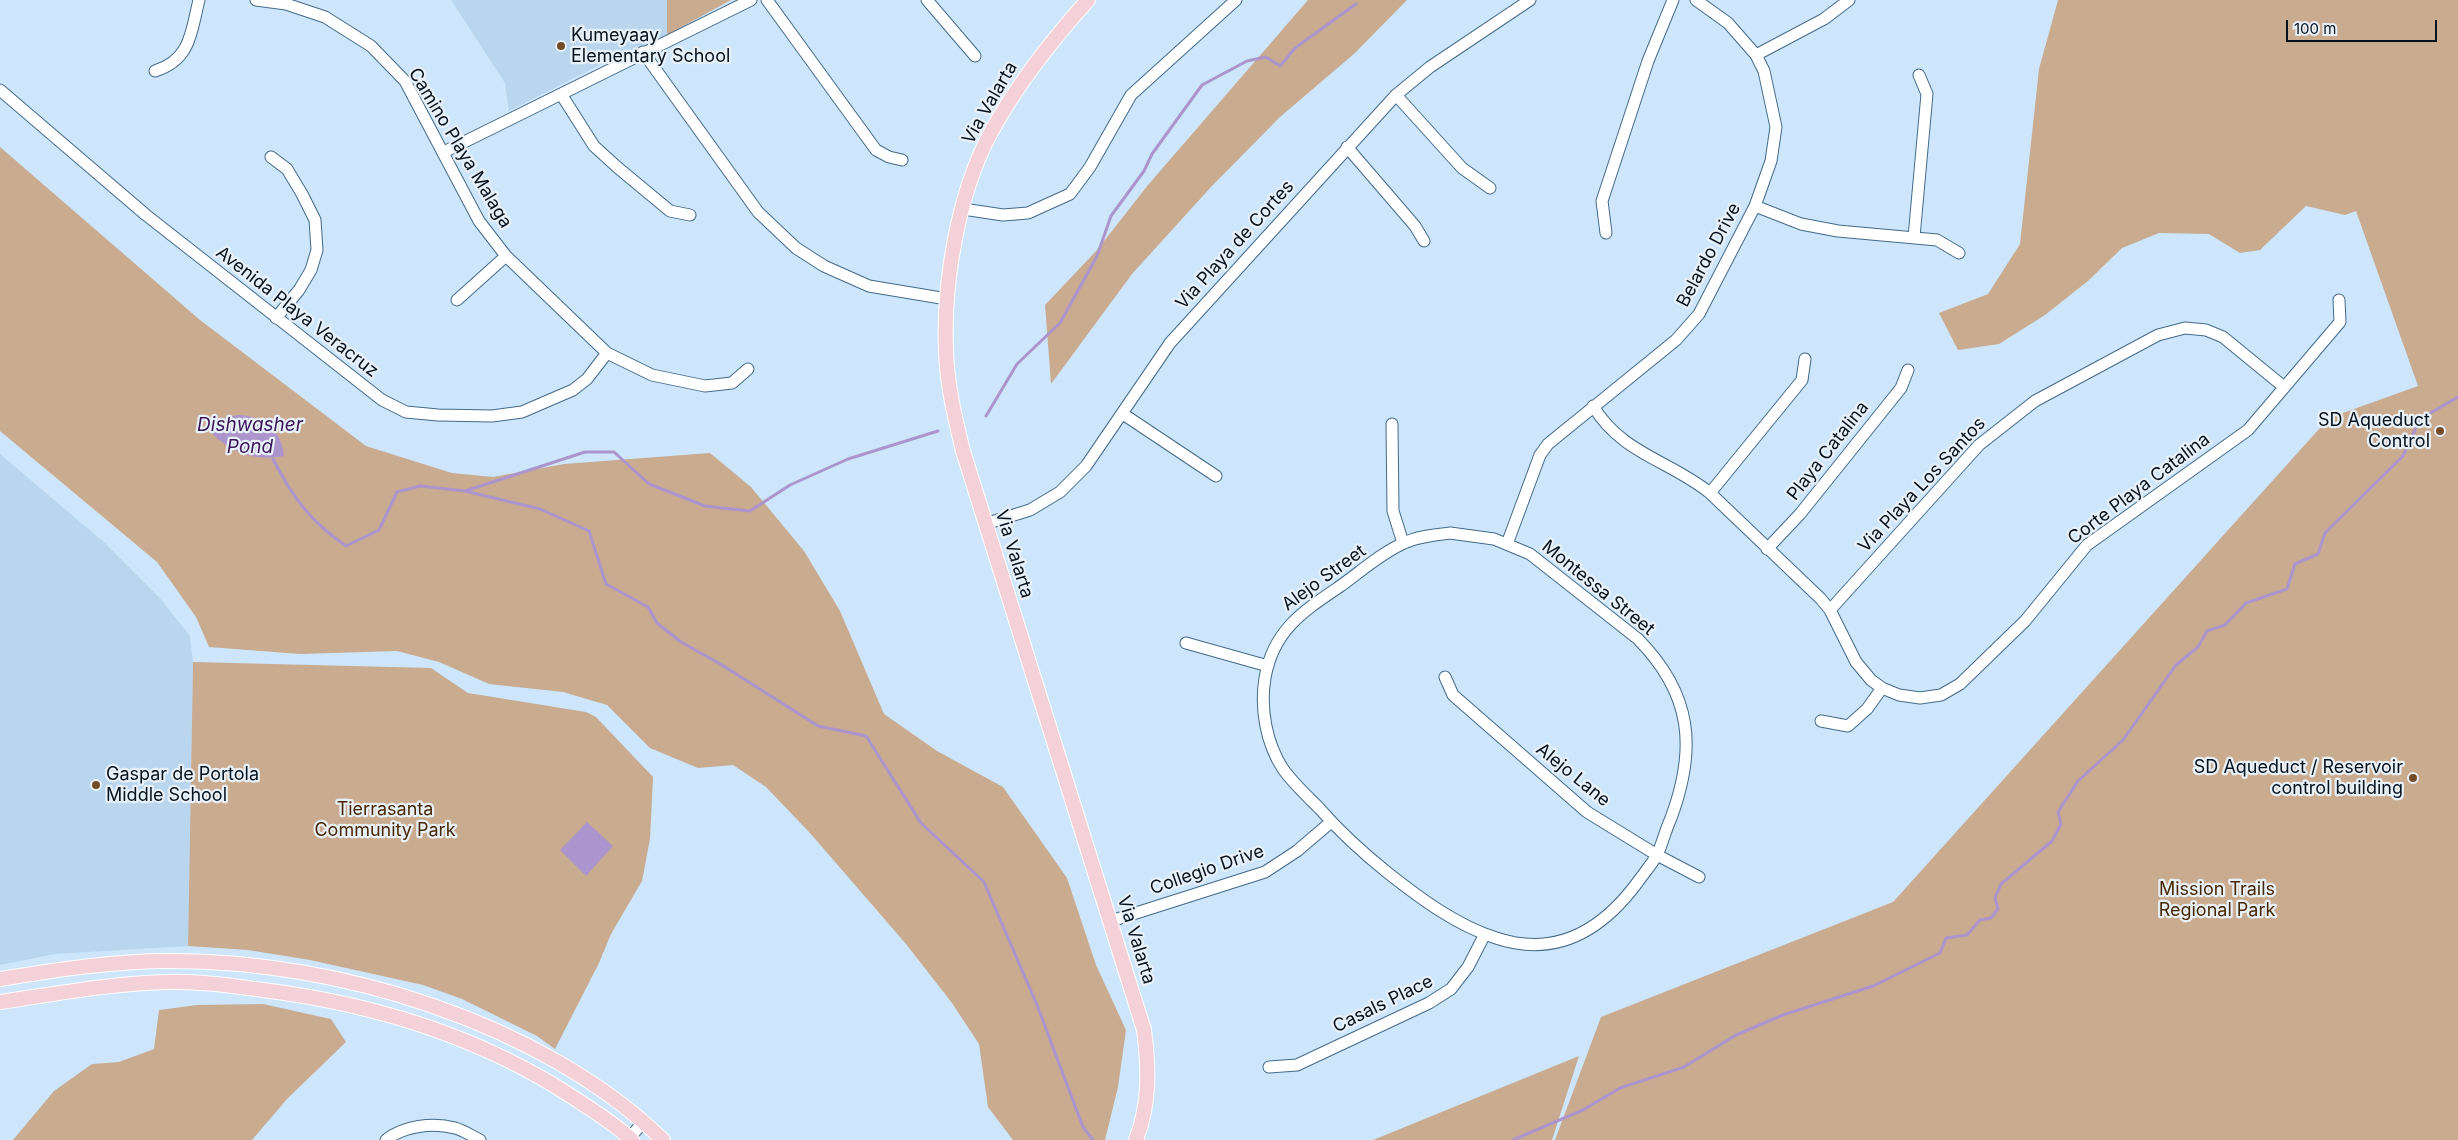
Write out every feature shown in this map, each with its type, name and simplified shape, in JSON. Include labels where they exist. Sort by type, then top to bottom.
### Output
[{"type":"main road","name":"Via Valarta","points":[[1088,0],[1053,38],[1018,87],[990,134],[978,160],[963,209],[955,246],[947,299],[946,351],[952,406],[963,451],[1144,1030],[1148,1090],[1136,1140]]},
{"type":"main road","points":[[0,979],[74,968],[169,961],[237,964],[362,984],[446,1009],[475,1021],[564,1065],[644,1121],[663,1140]]},
{"type":"main road","points":[[0,1002],[124,985],[170,982],[227,986],[302,995],[357,1005],[438,1029],[506,1058],[553,1084],[630,1139]]},
{"type":"main road","points":[[438,1029],[456,1030],[471,1026],[475,1021]]},
{"type":"street","points":[[155,70],[167,67],[183,55],[199,0]]},
{"type":"street","name":"Camino Playa Malaga","points":[[256,0],[286,4],[325,17],[371,46],[405,82],[444,152],[479,221],[506,256],[607,353],[652,375],[705,386],[732,383],[748,370]]},
{"type":"street","points":[[444,152],[644,52],[709,23],[751,0]]},
{"type":"street","points":[[767,0],[876,150],[890,157],[902,160]]},
{"type":"street","points":[[927,0],[975,56]]},
{"type":"street","points":[[963,209],[1003,215],[1028,214],[1070,194],[1090,167],[1131,95],[1236,0]]},
{"type":"street","name":"Via Playa de Cortes","points":[[985,524],[1030,510],[1060,492],[1086,466],[1170,343],[1396,95],[1430,67],[1530,0]]},
{"type":"street","points":[[1606,233],[1602,201],[1648,61],[1673,0]]},
{"type":"street","name":"Belardo Drive","points":[[1507,544],[1540,455],[1548,444],[1676,340],[1699,314],[1755,206],[1771,161],[1776,127],[1768,86],[1756,55],[1728,23],[1696,0]]},
{"type":"street","points":[[1756,55],[1824,19],[1849,0]]},
{"type":"street","points":[[644,52],[758,212],[796,248],[839,274],[869,286],[947,299]]},
{"type":"street","points":[[1914,237],[1927,94],[1919,75]]},
{"type":"street","name":"Avenida Playa Veracruz","points":[[0,90],[146,215],[382,400],[406,412],[438,415],[492,416],[522,412],[573,390],[587,379],[607,353]]},
{"type":"street","points":[[561,94],[594,146],[670,211],[690,215]]},
{"type":"street","points":[[1396,95],[1462,168],[1490,188]]},
{"type":"street","points":[[1348,147],[1415,226],[1424,241]]},
{"type":"street","points":[[271,157],[287,169],[315,220],[317,250],[311,270],[300,290],[276,318]]},
{"type":"street","points":[[1755,206],[1801,224],[1838,231],[1937,240],[1959,253]]},
{"type":"street","points":[[457,300],[506,256]]},
{"type":"street","name":"Corte Playa Catalina","points":[[1882,688],[1899,695],[1920,698],[1941,695],[1960,684],[2025,621],[2087,545],[2248,430],[2340,322],[2339,300]]},
{"type":"street","name":"Via Playa Los Santos","points":[[1830,610],[1979,446],[2035,401],[2158,334],[2185,328],[2206,330],[2223,338],[2284,388]]},
{"type":"street","points":[[1710,493],[1802,380],[1805,358]]},
{"type":"street","name":"Playa Catalina","points":[[1767,549],[1800,514],[1901,388],[1908,370]]},
{"type":"street","points":[[1593,406],[1601,419],[1626,444],[1693,479],[1710,493],[1821,599],[1830,610],[1856,662],[1871,680],[1882,688],[1867,709],[1848,726],[1821,721]]},
{"type":"street","points":[[1123,414],[1216,476]]},
{"type":"street","points":[[1392,424],[1394,511],[1403,543]]},
{"type":"street","name":"Alejo Street","points":[[1331,822],[1284,771],[1272,746],[1263,705],[1268,666],[1282,635],[1300,613],[1403,543],[1450,533],[1474,535],[1507,544]]},
{"type":"street","name":"Montessa Street","points":[[1331,822],[1360,852],[1421,900],[1485,934],[1510,942],[1537,944],[1563,940],[1581,934],[1596,926],[1618,908],[1657,855],[1679,796],[1686,761],[1684,719],[1669,680],[1652,654],[1638,639],[1530,554],[1507,544]]},
{"type":"street","points":[[1186,643],[1268,666]]},
{"type":"street","name":"Alejo Lane","points":[[1444,677],[1453,694],[1587,812],[1657,855],[1700,877]]},
{"type":"street","name":"Collegio Drive","points":[[1111,921],[1265,872],[1297,851],[1331,822]]},
{"type":"street","name":"Casals Place","points":[[1269,1067],[1297,1065],[1429,1003],[1451,989],[1468,967],[1485,934]]},
{"type":"street","points":[[630,1139],[644,1121]]},
{"type":"street","points":[[386,1140],[416,1127],[430,1125],[455,1128],[480,1140]]},
{"type":"shaded area","name":"Kumeyaay Elementary School","points":[[451,0],[667,0],[667,35],[613,58],[509,111],[505,83]]},
{"type":"shaded area","name":"Gaspar de Portola Middle School","points":[[0,454],[106,544],[159,597],[190,636],[193,662],[188,946],[55,954],[0,965]]},
{"type":"green space","points":[[667,0],[731,0],[667,35]]},
{"type":"green space","points":[[1308,0],[1407,0],[1355,53],[1280,117],[1211,187],[1132,274],[1051,384],[1045,305],[1097,250],[1148,185]]},
{"type":"green space","name":"Mission Trails Regional Park","points":[[2058,0],[2458,0],[2458,1140],[1555,1140],[1601,1017],[1893,902],[2329,418],[2418,386],[2356,211],[2345,215],[2306,206],[2260,250],[2240,253],[2209,234],[2159,233],[2122,248],[2088,281],[2045,315],[1999,344],[1958,350],[1939,313],[1988,294],[2020,244],[2039,69]]},
{"type":"green space","points":[[0,147],[200,320],[366,446],[452,473],[493,477],[564,464],[710,453],[751,487],[804,551],[840,611],[884,714],[937,751],[1003,787],[1067,878],[1096,965],[1126,1030],[1118,1087],[1105,1140],[1013,1140],[988,1107],[979,1044],[952,1003],[906,944],[810,833],[766,787],[733,765],[698,768],[650,748],[607,705],[563,692],[489,684],[439,662],[397,651],[300,654],[209,647],[196,617],[157,562],[0,431]]},
{"type":"green space","name":"Tierrasanta Community Park","points":[[193,662],[431,668],[468,693],[586,712],[596,717],[653,777],[650,839],[642,881],[611,934],[599,963],[555,1049],[537,1036],[462,999],[423,985],[310,960],[248,950],[188,946]]},
{"type":"green space","points":[[263,1004],[331,1019],[346,1042],[287,1099],[252,1140],[13,1140],[54,1091],[92,1064],[119,1062],[154,1049],[159,1010],[197,1005]]},
{"type":"green space","points":[[1579,1056],[1552,1140],[1373,1140]]},
{"type":"water","name":"Dishwasher Pond","points":[[239,415],[256,418],[270,426],[280,439],[284,456],[263,458],[243,454],[225,445],[210,431],[218,421]]},
{"type":"water","points":[[587,822],[613,846],[586,876],[560,850]]},
{"type":"waterway","points":[[986,416],[1017,364],[1060,323],[1097,256],[1111,216],[1144,171],[1152,154],[1202,85],[1247,61],[1266,57],[1280,66],[1295,48],[1356,4]]},
{"type":"waterway","points":[[1513,1140],[1583,1110],[1620,1088],[1684,1067],[1736,1035],[1783,1015],[1873,986],[1940,953],[1946,938],[1967,935],[1980,920],[1991,918],[1998,909],[1995,898],[2001,884],[2052,841],[2061,824],[2058,812],[2078,781],[2123,740],[2176,665],[2198,647],[2207,631],[2225,625],[2246,603],[2287,589],[2295,564],[2318,554],[2325,533],[2403,456],[2420,419],[2458,397]]},
{"type":"waterway","points":[[465,491],[585,452],[614,452],[649,484],[705,506],[750,511],[790,485],[848,459],[938,431]]},
{"type":"waterway","points":[[273,459],[295,497],[312,518],[346,546],[379,530],[397,492],[420,486],[465,491],[540,509],[589,531],[606,584],[648,607],[657,623],[681,642],[722,665],[818,726],[866,736],[921,823],[984,882],[1037,1005],[1083,1127],[1093,1140]]},
{"type":"place","name":"Kumeyaay Elementary School","points":[[561,46]]},
{"type":"place","name":"SD Aqueduct Control","points":[[2440,431]]},
{"type":"place","name":"SD Aqueduct / Reservoir control building","points":[[2413,778]]},
{"type":"place","name":"Gaspar de Portola Middle School","points":[[96,785]]}]
